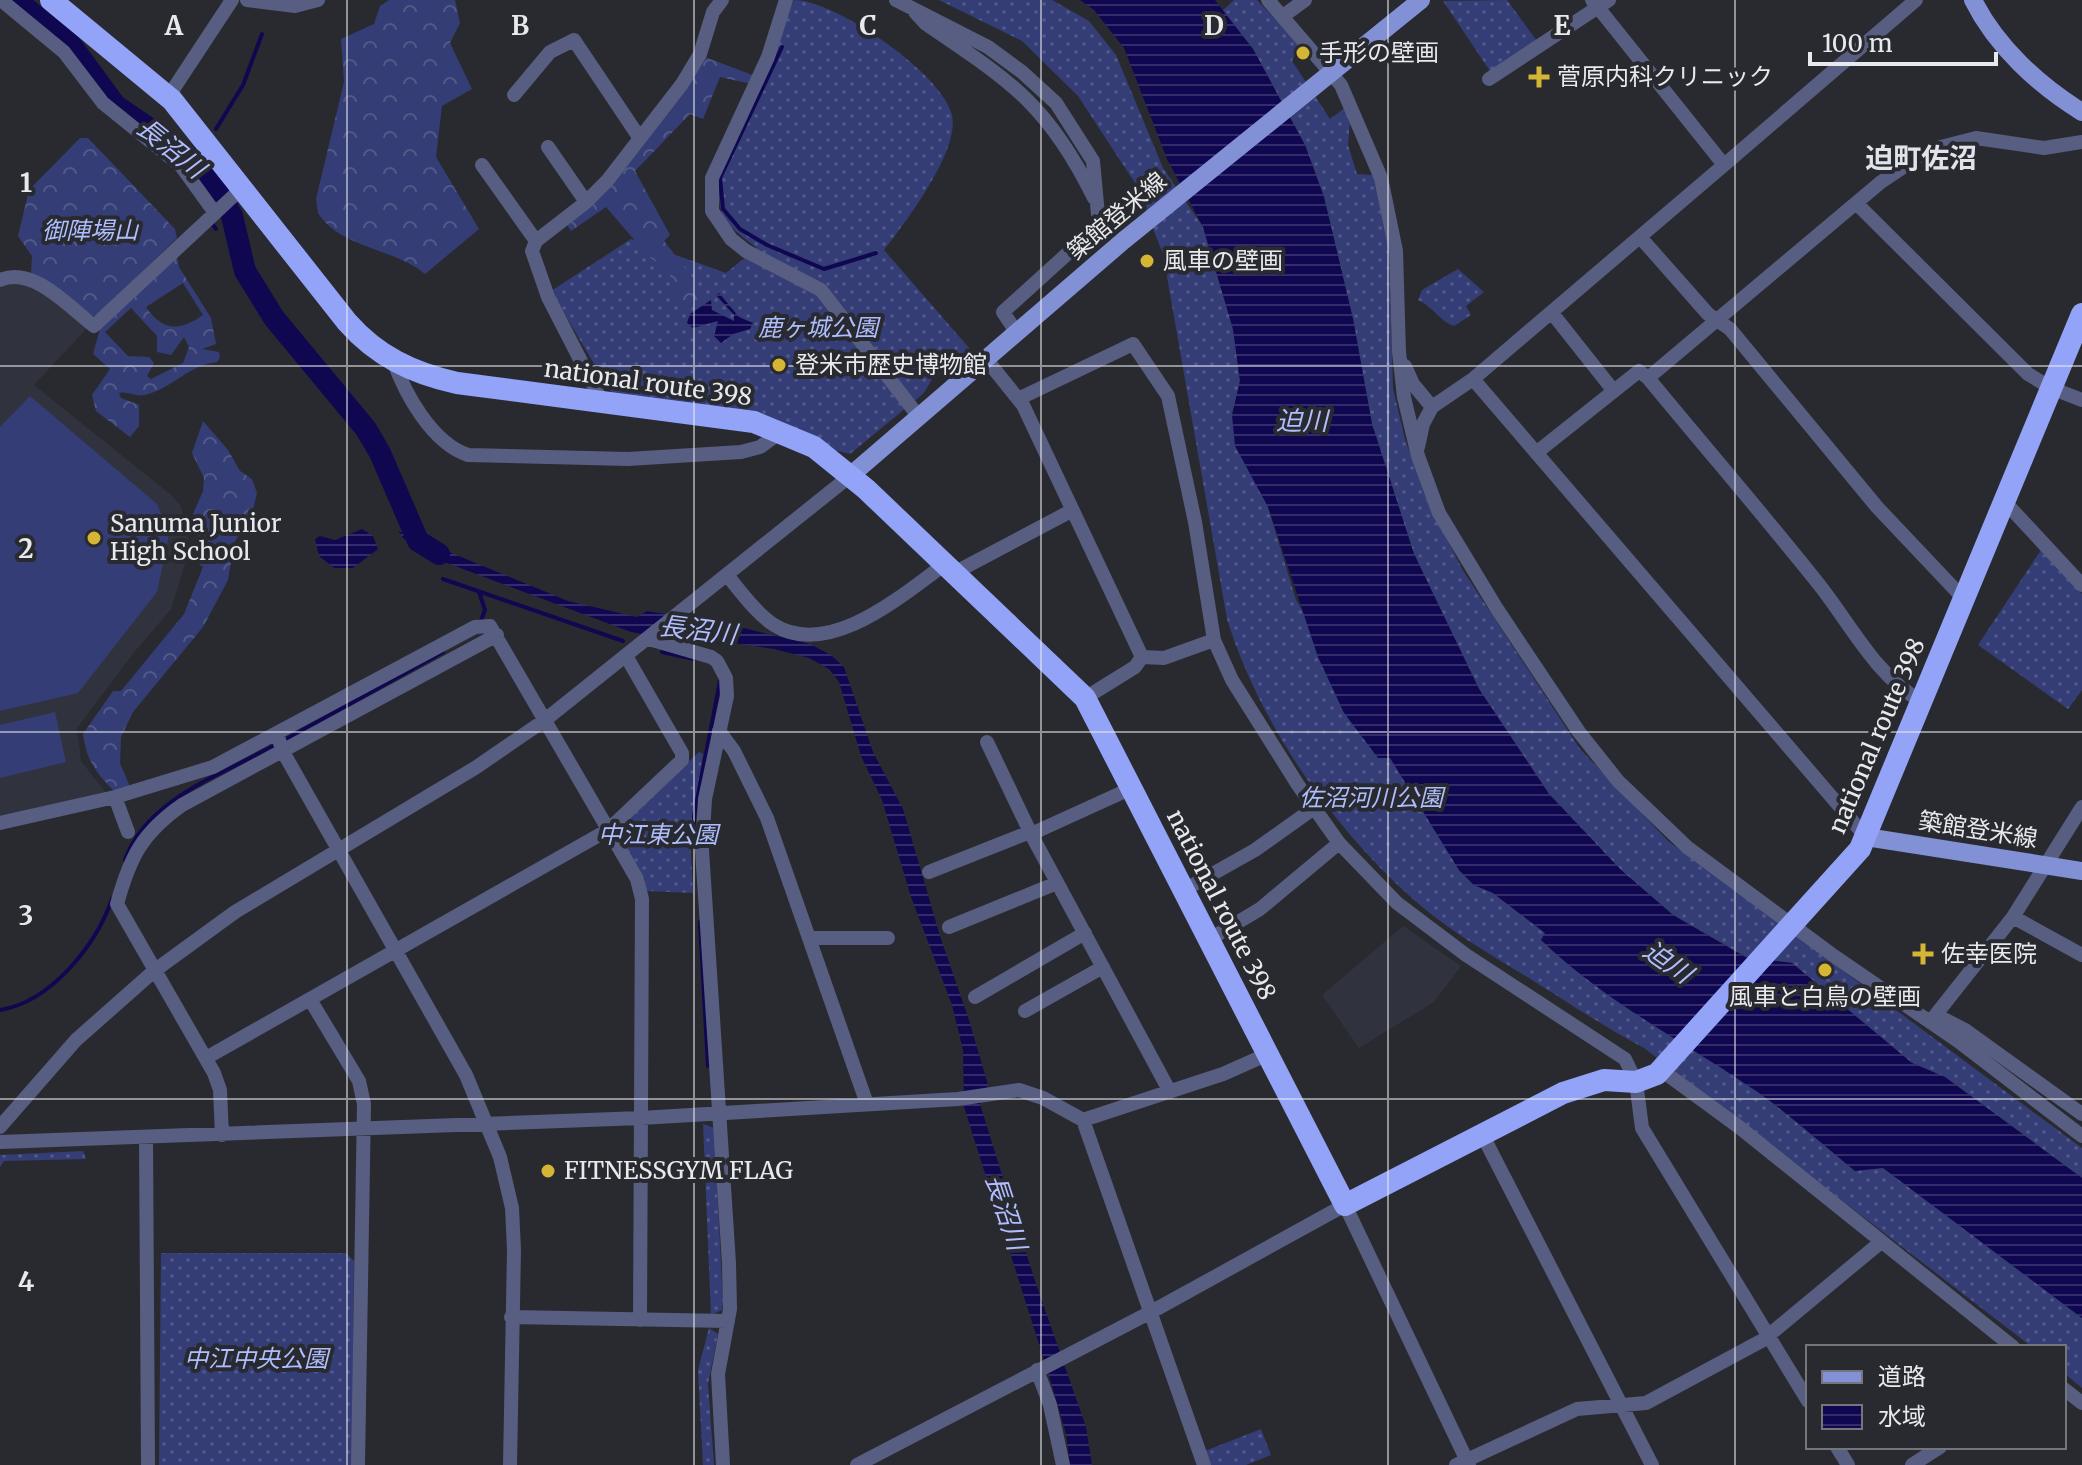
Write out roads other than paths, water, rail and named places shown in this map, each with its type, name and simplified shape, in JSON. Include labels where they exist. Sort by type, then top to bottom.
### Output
[{"type":"highway","name":"national route 398","points":[[51,0],[172,100],[237,193],[370,346],[414,371],[457,383],[603,404],[718,416],[782,431],[814,447],[850,476],[949,568],[1085,698],[1345,1205],[1585,1085],[1634,1076],[1647,1081],[1665,1066],[1793,927],[1866,837],[2082,314]]},
{"type":"main road","name":"築館登米線","points":[[850,476],[1123,241],[1421,0]]},
{"type":"main road","points":[[1973,0],[1989,26],[2029,72],[2082,112]]},
{"type":"main road","name":"築館登米線","points":[[1866,837],[2082,871]]},
{"type":"street","points":[[1,0],[64,52],[103,103],[181,166],[216,212]]},
{"type":"street","points":[[174,88],[232,0]]},
{"type":"street","points":[[247,0],[295,6],[318,0]]},
{"type":"street","points":[[603,404],[548,297],[532,251],[536,241],[586,202],[682,84],[700,54],[713,12],[722,0]]},
{"type":"street","points":[[786,0],[768,57],[712,178],[712,211],[731,239],[746,251],[821,290],[919,417]]},
{"type":"street","points":[[1268,0],[1341,85],[1381,178],[1392,218],[1404,397],[1418,456],[1439,513],[1472,569],[1598,757],[1666,830],[1793,927],[1933,1018],[2082,1136]]},
{"type":"street","points":[[1283,16],[1305,0]]},
{"type":"street","points":[[1418,456],[1423,424],[1432,407],[1473,379],[1552,313],[1916,0]]},
{"type":"street","points":[[903,3],[1007,60],[1056,103],[1093,161],[1100,216],[1094,232],[1003,312],[1017,333]]},
{"type":"street","points":[[1489,79],[1600,3],[1724,165]]},
{"type":"street","points":[[514,95],[550,52],[574,40],[639,137]]},
{"type":"street","points":[[1648,378],[1856,203],[1902,167],[1943,144],[1976,138],[2044,148],[2082,142]]},
{"type":"street","points":[[548,147],[586,202]]},
{"type":"street","points":[[482,165],[536,241]]},
{"type":"street","points":[[0,280],[19,276],[33,280],[94,326],[237,193]]},
{"type":"street","points":[[1856,203],[2028,374],[2051,388],[2082,400]]},
{"type":"street","points":[[1640,237],[1708,314],[1717,317],[1772,377],[1877,507],[1964,599]]},
{"type":"street","points":[[1552,313],[1613,390]]},
{"type":"street","points":[[1018,399],[1133,344],[1168,396],[1195,522],[1214,640],[1232,680],[1339,843],[1409,912],[1466,955],[1625,1059],[1634,1076],[1642,1128],[1806,1398]]},
{"type":"street","points":[[1399,352],[1413,384],[1432,407]]},
{"type":"street","points":[[986,359],[1018,399],[1142,657]]},
{"type":"street","points":[[393,360],[404,385],[447,446],[468,455],[628,459],[711,454],[760,447],[782,431]]},
{"type":"street","points":[[1536,453],[1639,371],[1819,584],[1855,634],[1902,688],[1921,701]]},
{"type":"street","points":[[1473,379],[1866,837]]},
{"type":"street","points":[[0,1127],[76,1040],[154,971],[235,912],[475,768],[545,720],[850,476]]},
{"type":"street","points":[[2004,501],[2082,585]]},
{"type":"street","points":[[727,575],[772,624],[802,636],[820,637],[857,621],[949,568],[1071,511]]},
{"type":"street","points":[[487,629],[545,720],[637,879],[642,899],[640,1320]]},
{"type":"street","points":[[0,823],[115,797],[213,767],[487,629]]},
{"type":"street","points":[[222,1135],[220,1090],[206,1058],[117,904],[139,844],[160,820],[182,805],[487,629]]},
{"type":"street","points":[[649,639],[717,661],[726,678],[727,696],[705,799],[702,850],[729,1263],[728,1321],[718,1374],[723,1465]]},
{"type":"street","points":[[1142,657],[1164,658],[1214,640]]},
{"type":"street","points":[[206,1058],[608,830],[682,760],[682,753],[626,656]]},
{"type":"street","points":[[1085,698],[1135,667],[1142,657]]},
{"type":"street","points":[[719,731],[734,751],[767,818],[867,1104]]},
{"type":"street","points":[[277,733],[282,750],[466,1075],[503,1166],[512,1208],[510,1465]]},
{"type":"street","points":[[987,742],[1030,833],[1170,1092]]},
{"type":"street","points":[[929,872],[1030,833],[1132,788]]},
{"type":"street","points":[[115,797],[128,832]]},
{"type":"street","points":[[1933,1018],[2013,917],[2082,807]]},
{"type":"street","points":[[1184,890],[1255,850],[1314,808]]},
{"type":"street","points":[[1210,939],[1260,909],[1339,843]]},
{"type":"street","points":[[949,927],[1057,883]]},
{"type":"street","points":[[2013,917],[2082,955]]},
{"type":"street","points":[[975,997],[1085,933]]},
{"type":"street","points":[[809,938],[888,938]]},
{"type":"street","points":[[1025,1011],[1103,967]]},
{"type":"street","points":[[311,1001],[359,1081],[364,1104],[358,1465]]},
{"type":"street","points":[[1933,1018],[1965,1030],[2082,1114]]},
{"type":"street","points":[[1083,1120],[1170,1092],[1268,1054]]},
{"type":"street","points":[[1665,1066],[1668,1075],[2010,1345]]},
{"type":"street","points":[[0,1142],[641,1118],[958,1099],[1025,1091],[1083,1120],[1204,1465]]},
{"type":"street","points":[[1482,1134],[1652,1465]]},
{"type":"street","points":[[146,1137],[148,1465]]},
{"type":"street","points":[[857,1465],[1151,1312],[1345,1205],[1464,1463],[1577,1409],[1646,1403],[1768,1336],[1881,1242]]},
{"type":"street","points":[[511,1317],[728,1321]]},
{"type":"street","points":[[1040,1368],[1063,1465]]},
{"type":"street","points":[[2066,1391],[2082,1403]]},
{"type":"street","points":[[1912,1465],[1937,1449]]},
{"type":"water","name":"迫川","points":[[1080,0],[1215,0],[1253,49],[1305,145],[1324,197],[1353,319],[1372,424],[1414,554],[1479,689],[1549,794],[1621,870],[1673,915],[1745,957],[1792,963],[1912,1063],[1945,1077],[2082,1178],[2082,1318],[1883,1168],[1855,1171],[1764,1096],[1590,982],[1541,940],[1545,933],[1493,893],[1474,885],[1459,870],[1390,758],[1378,758],[1344,713],[1318,657],[1268,507],[1235,446],[1232,415],[1240,381],[1233,329],[1203,227],[1167,159],[1124,48],[1094,10]]},
{"type":"water","points":[[719,293],[739,317],[753,323],[750,329],[733,334],[721,343],[714,336],[718,321],[693,328],[687,323],[690,314],[711,300],[712,310],[734,321],[734,315],[716,295]]},
{"type":"water","points":[[362,529],[373,536],[378,549],[353,568],[334,568],[319,556],[315,539],[320,536],[335,540]]},
{"type":"water","points":[[398,531],[568,601],[637,617],[647,611],[727,624],[810,644],[831,655],[844,667],[873,752],[903,809],[940,936],[969,1020],[988,1085],[980,1104],[1034,1278],[1086,1427],[1092,1465],[1070,1465],[1066,1434],[1050,1379],[964,1107],[963,1050],[952,1005],[911,897],[882,800],[861,756],[839,682],[829,669],[809,658],[774,649],[734,643],[697,644],[631,632],[439,560],[404,539]]},
{"type":"waterway","name":"長沼川","points":[[16,0],[71,45],[115,105],[192,158],[215,185],[232,216],[245,271],[274,318],[366,429],[380,453],[418,541],[439,554]]},
{"type":"waterway","points":[[216,129],[243,85],[262,34]]},
{"type":"waterway","points":[[782,47],[720,178],[723,209],[740,229],[767,245],[824,269],[876,253]]},
{"type":"waterway","points":[[213,225],[216,229]]},
{"type":"waterway","points":[[443,579],[623,641]]},
{"type":"waterway","points":[[479,592],[485,610],[480,623]]},
{"type":"waterway","points":[[283,741],[443,652]]},
{"type":"waterway","points":[[662,652],[694,659]]},
{"type":"waterway","points":[[695,849],[694,816],[720,681]]},
{"type":"waterway","points":[[125,860],[135,839],[168,804],[188,790],[275,745]]},
{"type":"waterway","points":[[0,1010],[37,996],[69,969],[95,935],[112,899]]},
{"type":"waterway","points":[[700,922],[708,1066]]},
{"type":"place","name":"手形の壁画","points":[[1303,53]]},
{"type":"place","name":"菅原内科クリニック","points":[[1539,77]]},
{"type":"place","name":"風車の壁画","points":[[1147,261]]},
{"type":"place","name":"登米市歴史博物館","points":[[779,365]]},
{"type":"place","name":"Sanuma Junior High School","points":[[94,538]]},
{"type":"place","name":"佐幸医院","points":[[1923,954]]},
{"type":"place","name":"風車と白鳥の壁画","points":[[1825,970]]},
{"type":"place","name":"FITNESSGYM FLAG","points":[[548,1171]]},
{"type":"district","name":"迫町佐沼","points":[[1921,158]]},
{"type":"park label","name":"御陣場山","points":[[90,231]]},
{"type":"park label","name":"鹿ヶ城公園","points":[[818,328]]},
{"type":"park label","name":"佐沼河川公園","points":[[1371,798]]},
{"type":"park label","name":"中江東公園","points":[[658,835]]},
{"type":"park label","name":"中江中央公園","points":[[256,1359]]}]
